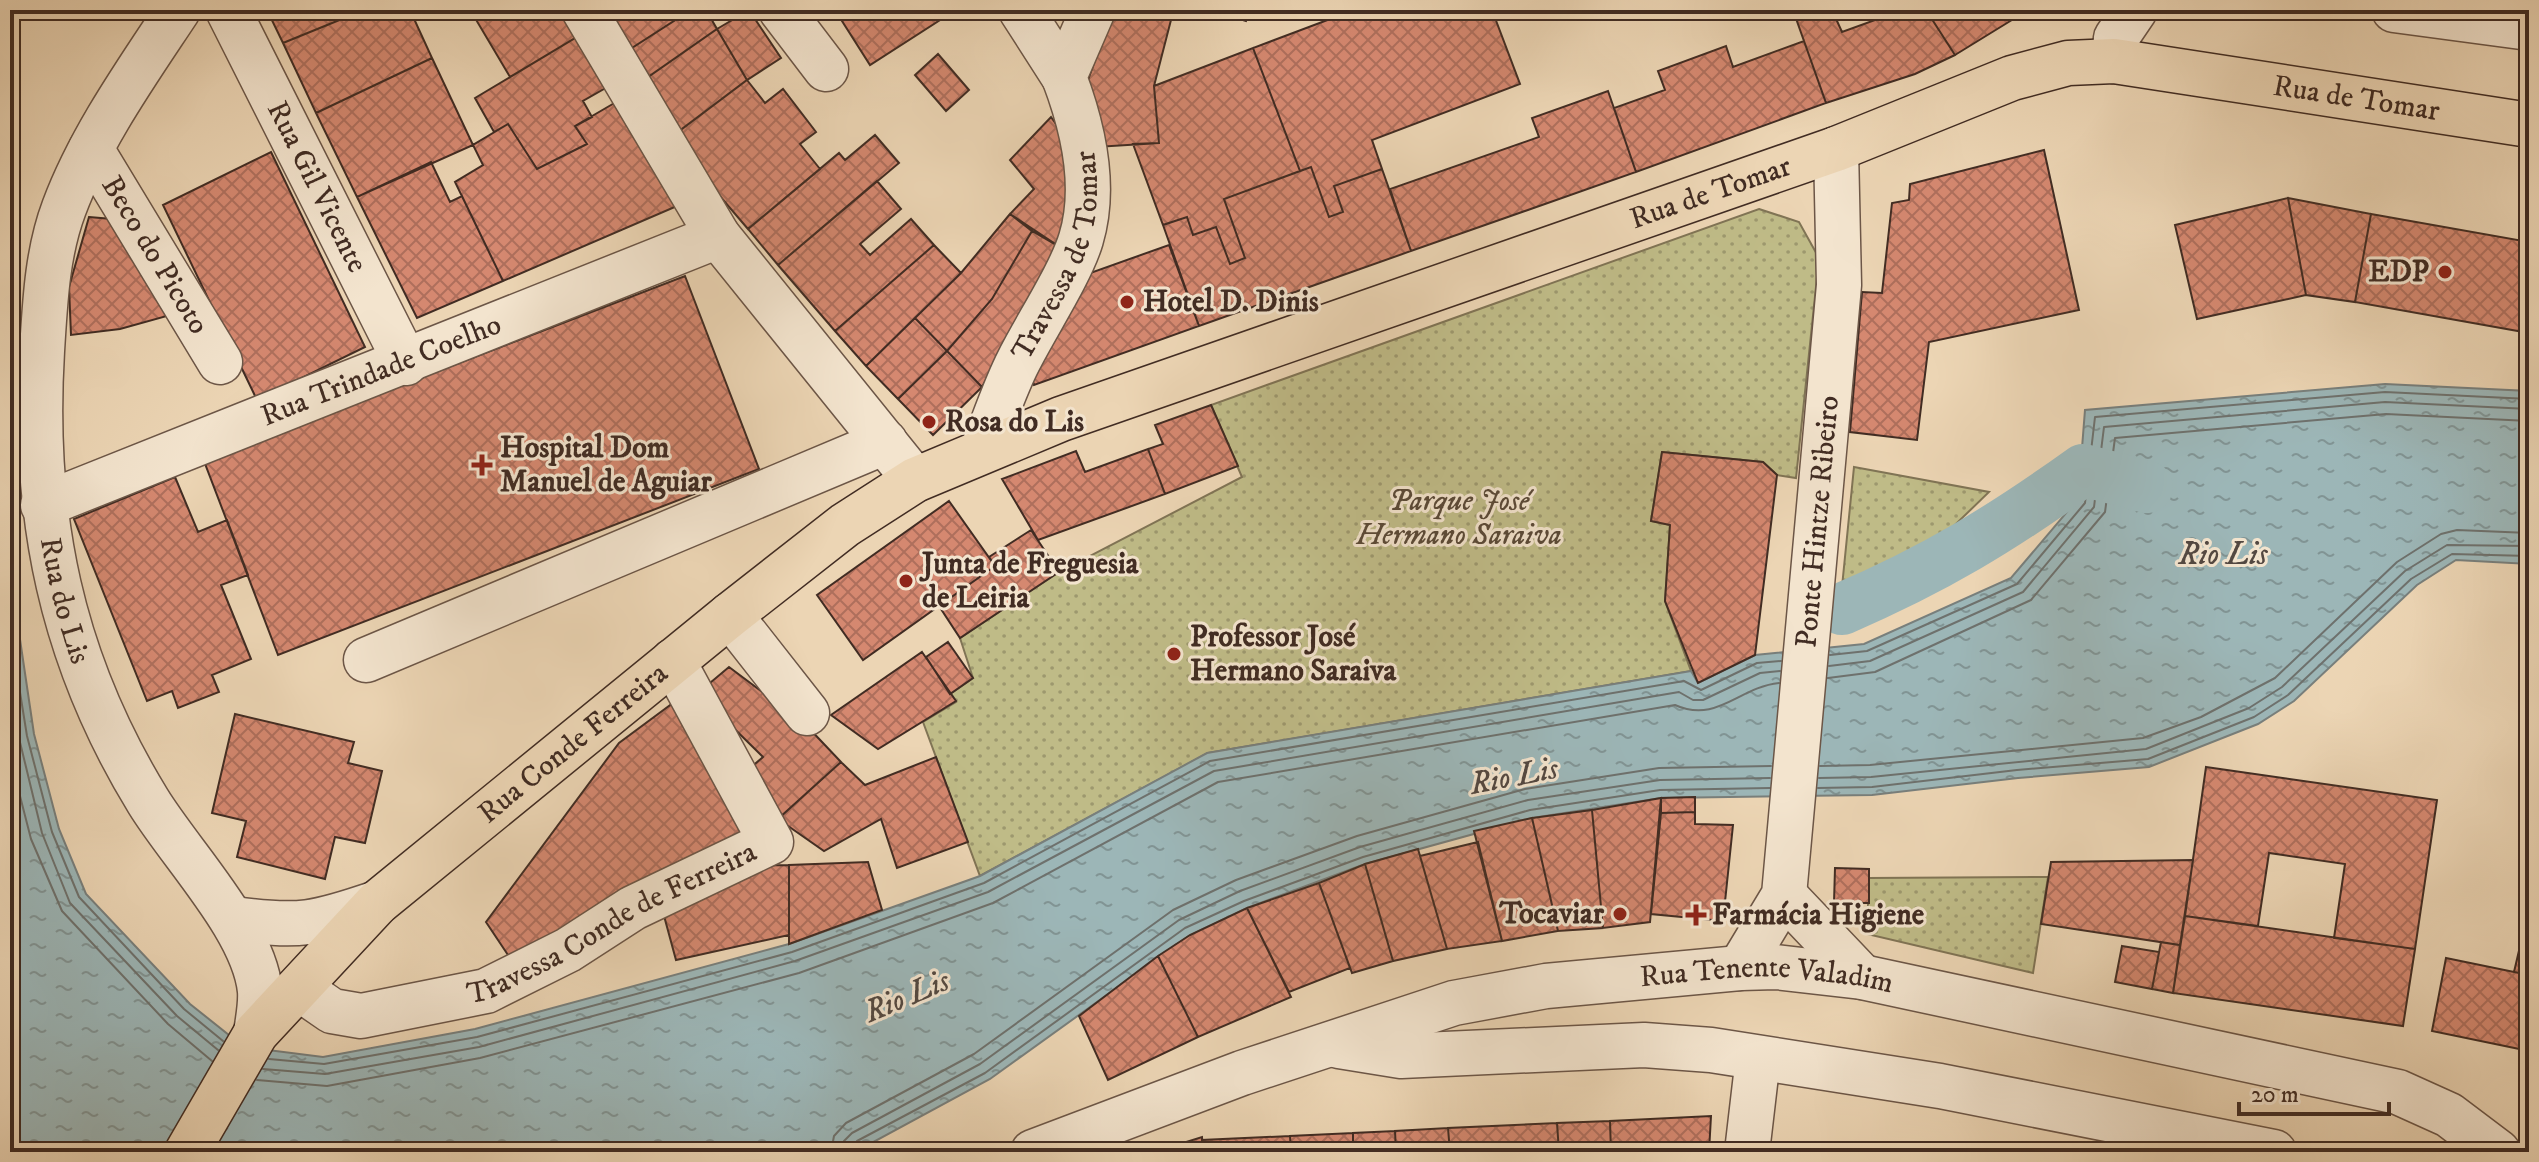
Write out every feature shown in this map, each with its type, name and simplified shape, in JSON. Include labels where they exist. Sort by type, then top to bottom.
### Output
[{"type":"main road","name":"Rua de Tomar","points":[[915,480],[982,451],[1215,364],[1836,149],[2012,78],[2068,63],[2114,61],[2529,125]]},
{"type":"main road","name":"Rua Conde Ferreira","points":[[187,1152],[256,1033],[377,903],[730,615],[845,525],[915,480]]},
{"type":"street","name":"Rua do Lis","points":[[178,10],[91,149],[63,210],[49,274],[41,366],[43,505],[60,602],[91,692],[170,837],[234,919],[260,989],[256,1033]]},
{"type":"street","name":"Rua Gil Vicente","points":[[228,10],[406,363]]},
{"type":"street","points":[[584,10],[718,236],[915,480]]},
{"type":"street","points":[[781,10],[826,69]]},
{"type":"street","name":"Travessa de Tomar","points":[[982,451],[1016,364],[1081,240],[1087,203],[1087,165],[1080,118],[1064,77],[1021,10]]},
{"type":"street","points":[[1064,77],[1093,10]]},
{"type":"street","points":[[2114,61],[2116,38],[2135,10]]},
{"type":"street","points":[[2394,10],[2529,28]]},
{"type":"street","name":"Beco do Picoto","points":[[91,149],[220,362]]},
{"type":"street","name":"Ponte Hintze Ribeiro","points":[[1740,968],[1784,895],[1839,285],[1836,149]]},
{"type":"street","name":"Rua Trindade Coelho","points":[[43,505],[406,363],[718,236]]},
{"type":"street","points":[[366,660],[885,442]]},
{"type":"street","points":[[730,615],[807,713]]},
{"type":"street","name":"Travessa Conde de Ferreira","points":[[300,989],[332,1011],[361,1016],[486,991],[568,950],[633,908],[771,842],[673,661]]},
{"type":"street","points":[[1784,895],[1862,977]]},
{"type":"street","points":[[234,919],[294,926],[324,921],[377,903]]},
{"type":"street","name":"Rua Tenente Valadim","points":[[1033,1152],[1242,1073],[1454,1003],[1546,986],[1776,967],[1862,977],[2398,1092],[2449,1115],[2498,1152]]},
{"type":"street","points":[[1333,1045],[1401,1056],[1644,1045],[1711,1050],[1940,1086],[2274,1152]]},
{"type":"street","points":[[1747,1152],[1758,1058]]},
{"type":"green space","name":"Parque José Hermano Saraiva","points":[[1759,209],[1799,222],[1819,258],[1796,478],[1777,475],[1763,462],[1662,452],[1651,521],[1670,525],[1665,601],[1691,671],[1208,753],[980,876],[923,722],[956,702],[950,694],[973,678],[960,638],[1059,572],[1242,477],[1211,405]]},
{"type":"green space","points":[[1854,467],[1989,492],[1929,550],[1842,587]]},
{"type":"green space","points":[[2048,877],[2033,973],[1867,934],[1869,878]]},
{"type":"water","points":[[10,10],[20,10],[10,145]]},
{"type":"water","name":"Rio Lis","points":[[2385,384],[2529,391],[2529,564],[2456,560],[2417,585],[2294,701],[2258,724],[2149,767],[1872,795],[1661,798],[1532,818],[1365,864],[1247,908],[1190,935],[990,1079],[855,1152],[10,1152],[10,572],[34,734],[59,829],[86,894],[190,1004],[244,1047],[323,1057],[475,1029],[789,944],[980,876],[1207,753],[1691,671],[1698,683],[1755,655],[1864,644],[2011,578],[2078,499],[2085,410]]},
{"type":"building","points":[[267,10],[364,10],[283,43]]},
{"type":"building","points":[[364,10],[410,10],[432,58],[316,113],[283,43]]},
{"type":"building","points":[[490,10],[569,10],[582,34],[510,77],[475,18]]},
{"type":"building","points":[[607,10],[691,10],[621,55]]},
{"type":"building","points":[[691,10],[706,10],[717,29],[638,84],[621,55]]},
{"type":"building","points":[[749,10],[781,58],[747,80],[717,29]]},
{"type":"building","points":[[835,10],[949,10],[951,13],[870,65]]},
{"type":"building","points":[[1113,10],[1140,10],[1171,20],[1154,86],[1159,143],[1096,147],[1088,80]]},
{"type":"building","points":[[1140,10],[1173,10],[1171,20]]},
{"type":"building","points":[[1181,10],[1208,10],[1205,18]]},
{"type":"building","points":[[1210,10],[1250,10],[1246,21]]},
{"type":"building","points":[[1354,10],[1492,10],[1520,84],[1372,140],[1382,169],[1334,186],[1343,212],[1329,217],[1311,167],[1300,171],[1253,48]]},
{"type":"building","points":[[1793,10],[1832,10],[1842,32],[1878,19],[1874,10],[1926,10],[1955,55],[1915,74],[1826,103]]},
{"type":"building","points":[[1926,10],[2017,10],[2020,15],[1955,55]]},
{"type":"building","points":[[717,29],[747,80],[670,138],[638,84]]},
{"type":"building","points":[[582,34],[611,85],[583,101],[592,117],[575,126],[587,144],[537,169],[508,124],[494,132],[475,98]]},
{"type":"building","points":[[1804,41],[1826,103],[1636,172],[1614,108],[1665,90],[1658,71],[1726,46],[1733,67]]},
{"type":"building","points":[[1253,48],[1300,171],[1224,199],[1245,258],[1230,264],[1216,227],[1193,235],[1187,217],[1163,225],[1133,144],[1159,143],[1154,86]]},
{"type":"building","points":[[938,54],[969,90],[946,111],[915,75]]},
{"type":"building","points":[[432,58],[473,145],[357,197],[316,113]]},
{"type":"building","points":[[747,80],[765,103],[783,89],[816,132],[800,144],[820,169],[748,229],[670,138]]},
{"type":"building","points":[[1608,91],[1636,172],[1411,251],[1390,189],[1539,137],[1532,118]]},
{"type":"building","points":[[623,98],[684,203],[503,281],[455,182],[483,165],[473,145],[508,124],[537,169],[587,144],[575,126]]},
{"type":"building","points":[[1051,117],[1061,131],[1072,168],[1063,249],[1010,214],[1034,189],[1010,160]]},
{"type":"building","points":[[875,135],[899,163],[778,265],[748,229],[839,153],[845,160]]},
{"type":"building","points":[[2044,150],[2079,310],[1929,342],[1917,440],[1850,432],[1862,292],[1882,293],[1892,203],[1909,200],[1910,184]]},
{"type":"building","points":[[271,152],[365,347],[257,400],[163,205]]},
{"type":"building","points":[[431,162],[450,202],[462,196],[503,281],[417,318],[357,197]]},
{"type":"building","points":[[1311,167],[1329,217],[1343,212],[1334,186],[1382,169],[1411,251],[1199,326],[1163,225],[1187,217],[1193,235],[1216,227],[1230,264],[1245,258],[1224,199]]},
{"type":"building","points":[[877,181],[901,209],[860,244],[870,255],[911,219],[934,245],[835,331],[778,265]]},
{"type":"building","points":[[2288,198],[2371,214],[2355,302],[2306,295]]},
{"type":"building","points":[[2288,198],[2306,295],[2197,319],[2175,225]]},
{"type":"building","points":[[1010,214],[1032,231],[992,299],[947,351],[915,318],[961,273]]},
{"type":"building","name":"EDP","points":[[2371,214],[2529,242],[2529,333],[2355,302]]},
{"type":"building","points":[[89,217],[112,219],[167,316],[120,329],[71,335],[69,287]]},
{"type":"building","points":[[1032,231],[1063,249],[982,387],[947,351],[992,299]]},
{"type":"building","points":[[934,245],[961,273],[866,366],[835,331]]},
{"type":"building","name":"Hotel D. Dinis","points":[[1169,245],[1199,326],[1034,385],[1026,361],[1079,277]]},
{"type":"building","name":"Hospital Dom Manuel de Aguiar","points":[[685,276],[759,469],[278,655],[204,461]]},
{"type":"building","points":[[915,318],[947,351],[898,399],[866,366]]},
{"type":"building","points":[[947,351],[982,387],[933,435],[898,399]]},
{"type":"building","points":[[1211,405],[1238,466],[1165,494],[1148,449],[1163,444],[1155,425]]},
{"type":"building","points":[[1148,449],[1165,494],[1038,540],[1002,479],[1076,451],[1085,472]]},
{"type":"building","points":[[1662,452],[1763,462],[1777,475],[1755,655],[1698,683],[1665,601],[1670,525],[1651,521]]},
{"type":"building","points":[[175,477],[198,532],[227,520],[248,575],[221,585],[251,659],[212,675],[219,692],[178,708],[172,691],[147,701],[74,519]]},
{"type":"building","name":"Junta de Freguesia de Leiria","points":[[949,501],[995,566],[863,660],[817,595]]},
{"type":"building","points":[[1031,530],[1059,572],[960,638],[939,606],[995,566],[989,557]]},
{"type":"building","points":[[948,642],[973,678],[950,694],[926,657]]},
{"type":"building","points":[[922,652],[956,701],[878,749],[831,715]]},
{"type":"building","points":[[729,667],[806,725],[841,762],[778,819],[742,775],[763,757],[698,693]]},
{"type":"building","points":[[681,697],[754,838],[512,961],[486,922],[619,743]]},
{"type":"building","points":[[235,714],[354,742],[348,763],[382,771],[365,843],[335,837],[325,879],[237,857],[246,821],[212,813]]},
{"type":"building","points":[[936,757],[968,842],[897,868],[881,819],[824,851],[778,819],[841,762],[865,785]]},
{"type":"building","points":[[2206,767],[2437,800],[2415,949],[2334,938],[2345,864],[2269,853],[2258,926],[2185,916]]},
{"type":"building","points":[[1695,797],[1695,812],[1661,813],[1661,798]]},
{"type":"building","points":[[1661,798],[1650,922],[1603,928],[1592,810]]},
{"type":"building","points":[[1592,810],[1603,928],[1558,931],[1532,818]]},
{"type":"building","points":[[1695,812],[1695,824],[1733,825],[1723,921],[1651,914],[1661,813]]},
{"type":"building","points":[[1532,818],[1558,931],[1502,941],[1474,831]]},
{"type":"building","points":[[1478,842],[1502,941],[1447,949],[1420,856]]},
{"type":"building","points":[[1418,849],[1447,949],[1393,961],[1365,864]]},
{"type":"building","points":[[2193,860],[2180,945],[2041,924],[2051,862]]},
{"type":"building","points":[[868,862],[882,910],[789,944],[789,865]]},
{"type":"building","points":[[1365,864],[1393,961],[1352,973],[1319,883]]},
{"type":"building","points":[[789,865],[789,935],[676,960],[660,901],[745,866]]},
{"type":"building","points":[[1835,868],[1869,869],[1869,903],[1834,903]]},
{"type":"building","points":[[1319,883],[1350,968],[1289,992],[1247,908]]},
{"type":"building","points":[[1247,908],[1291,997],[1198,1037],[1158,956],[1190,935]]},
{"type":"building","points":[[2529,908],[2529,975],[2514,972]]},
{"type":"building","points":[[2185,916],[2415,949],[2403,1026],[2173,993]]},
{"type":"building","points":[[2161,942],[2180,945],[2173,993],[2152,989]]},
{"type":"building","points":[[2122,946],[2159,952],[2152,989],[2115,982]]},
{"type":"building","points":[[1158,956],[1198,1037],[1108,1080],[1079,1016]]},
{"type":"building","points":[[2446,958],[2529,975],[2529,1051],[2432,1031]]},
{"type":"building","points":[[1711,1116],[1709,1152],[1611,1152],[1610,1121]]},
{"type":"building","points":[[1610,1121],[1611,1152],[1559,1152],[1557,1123]]},
{"type":"building","points":[[1557,1123],[1559,1152],[1450,1152],[1448,1128]]},
{"type":"building","points":[[1448,1128],[1450,1152],[1396,1152],[1395,1131]]},
{"type":"building","points":[[1395,1131],[1396,1152],[1353,1152],[1353,1133]]},
{"type":"building","points":[[1353,1133],[1353,1152],[1291,1152],[1290,1136]]},
{"type":"building","points":[[1290,1136],[1291,1152],[1203,1152],[1202,1140]]},
{"type":"building","points":[[1202,1137],[1203,1152],[1154,1152]]},
{"type":"waterway","points":[[1842,609],[1967,547],[2083,470],[2147,487]]},
{"type":"place","name":"EDP","points":[[2445,272]]},
{"type":"place","name":"Hotel D. Dinis","points":[[1127,302]]},
{"type":"place","name":"Rosa do Lis","points":[[929,422]]},
{"type":"place","name":"Hospital Dom Manuel de Aguiar","points":[[482,465]]},
{"type":"place","name":"Junta de Freguesia de Leiria","points":[[906,581]]},
{"type":"place","name":"Professor José Hermano Saraiva","points":[[1174,654]]},
{"type":"place","name":"Tocaviar","points":[[1620,914]]},
{"type":"place","name":"Farmácia Higiene","points":[[1696,915]]}]
